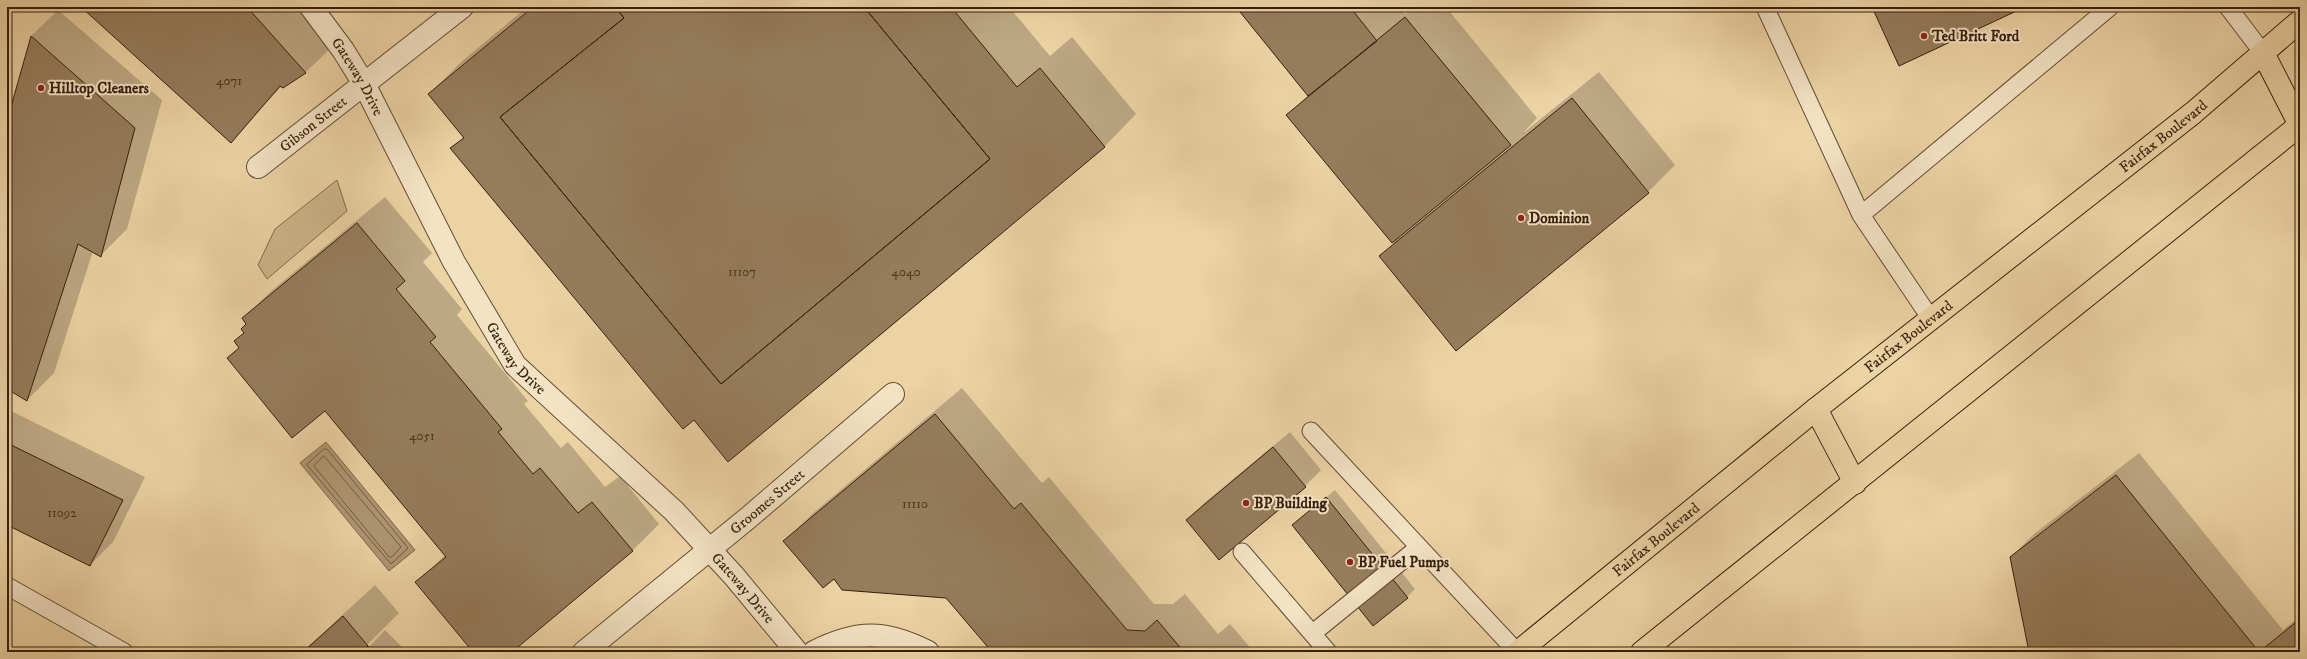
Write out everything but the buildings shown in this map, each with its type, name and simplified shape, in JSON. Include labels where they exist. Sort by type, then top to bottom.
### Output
[{"type":"main road","name":"Fairfax Boulevard","points":[[1517,652],[1816,409],[1994,268],[2194,113],[2300,22]]},
{"type":"main road","points":[[1642,652],[2300,125],[2263,53]]},
{"type":"main road","points":[[1816,409],[1855,482]]},
{"type":"street","name":"Gateway Drive","points":[[311,7],[343,50],[364,84],[454,262],[515,365],[674,511],[709,548],[797,652]]},
{"type":"street","name":"Gibson Street","points":[[258,167],[462,7]]},
{"type":"street","name":"Groomes Street","points":[[584,652],[709,548],[748,518],[893,394]]},
{"type":"street","points":[[814,652],[835,641],[869,635],[904,640],[928,652]]},
{"type":"lane","points":[[1766,7],[1861,215],[1931,319]]},
{"type":"lane","points":[[1861,215],[2110,7]]},
{"type":"lane","points":[[2228,7],[2263,53]]},
{"type":"lane","points":[[1311,431],[1517,652]]},
{"type":"lane","points":[[1313,633],[1419,547]]},
{"type":"lane","points":[[1242,552],[1328,652]]},
{"type":"lane","points":[[7,586],[124,652]]},
{"type":"shaded area","points":[[337,180],[347,211],[267,279],[258,265],[275,229]]},
{"type":"water","points":[[326,442],[415,550],[389,571],[300,463]]},
{"type":"place","name":"Ted Britt Ford","points":[[1924,36]]},
{"type":"place","name":"Hilltop Cleaners","points":[[41,88]]},
{"type":"place","name":"Dominion","points":[[1521,218]]},
{"type":"place","name":"BP Building","points":[[1246,503]]},
{"type":"place","name":"BP Fuel Pumps","points":[[1350,562]]}]
